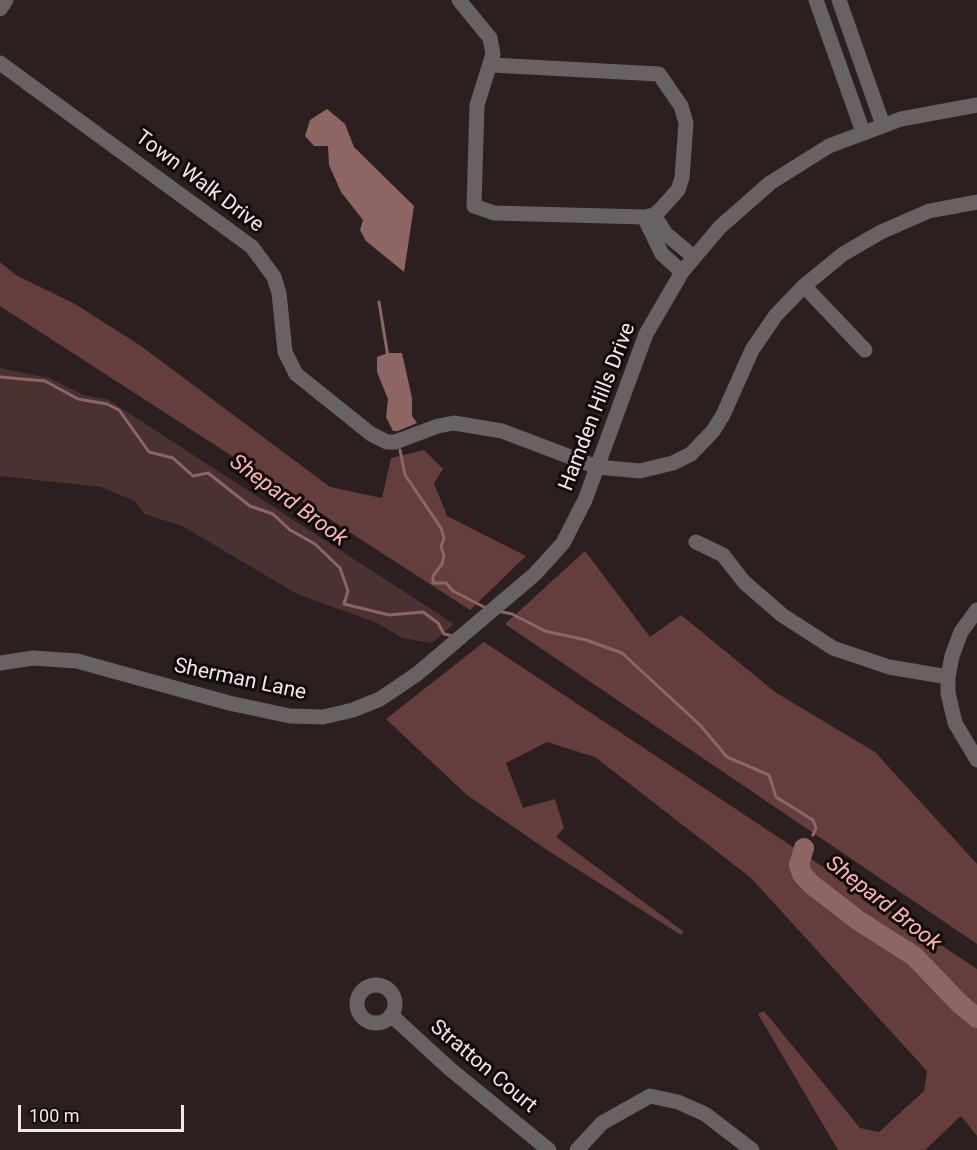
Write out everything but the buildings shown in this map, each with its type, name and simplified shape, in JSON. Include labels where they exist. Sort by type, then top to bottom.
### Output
[{"type":"street","points":[[0,9],[6,0]]},
{"type":"street","points":[[459,0],[490,38],[493,54],[492,65],[477,105],[474,206],[494,213],[649,216],[678,190],[682,178],[686,123],[681,106],[664,78],[652,72],[492,65]]},
{"type":"street","points":[[816,0],[863,132]]},
{"type":"street","points":[[839,0],[883,124]]},
{"type":"street","name":"Town Walk Drive","points":[[0,63],[252,247],[274,277],[279,293],[285,352],[296,374],[371,434],[387,442],[395,442],[445,424],[475,425],[502,431],[597,467],[625,471],[654,470],[673,463],[699,447],[723,415],[752,350],[776,315],[804,286],[843,254],[881,232],[929,211],[977,202]]},
{"type":"street","name":"Hamden Hills Drive","points":[[535,574],[571,531],[646,333],[682,272],[720,227],[770,183],[819,152],[883,124],[929,112],[977,105]]},
{"type":"street","points":[[649,216],[666,234],[694,257]]},
{"type":"street","points":[[649,216],[662,254],[682,272]]},
{"type":"street","points":[[804,286],[865,350]]},
{"type":"street","points":[[696,542],[723,555],[744,582],[782,615],[833,648],[889,667],[948,676]]},
{"type":"street","name":"Sherman Lane","points":[[0,663],[33,658],[77,662],[261,711],[308,717],[339,714],[364,706],[394,691],[535,574]]},
{"type":"street","points":[[977,610],[962,632],[952,656],[948,676],[948,693],[955,723],[977,760]]},
{"type":"street","name":"Stratton Court","points":[[391,1016],[549,1150]]},
{"type":"street","points":[[577,1150],[602,1123],[650,1096],[678,1102],[705,1114],[752,1150]]},
{"type":"shaded area","points":[[327,109],[345,124],[354,147],[414,206],[404,272],[366,241],[360,230],[363,220],[341,192],[329,165],[328,146],[314,146],[305,136],[310,120]]},
{"type":"shaded area","points":[[0,262],[16,275],[75,304],[141,346],[330,487],[382,498],[391,458],[424,450],[443,469],[434,483],[447,516],[526,556],[470,610],[0,306]]},
{"type":"shaded area","points":[[388,353],[402,353],[412,398],[412,416],[417,423],[398,431],[393,431],[386,417],[388,399],[377,372],[377,357]]},
{"type":"shaded area","points":[[0,368],[49,378],[83,395],[107,399],[454,624],[432,643],[402,638],[377,623],[297,594],[182,526],[144,514],[135,501],[101,487],[0,476]]},
{"type":"shaded area","points":[[585,551],[650,637],[681,615],[775,692],[875,752],[977,864],[977,944],[505,624]]},
{"type":"shaded area","points":[[484,642],[977,969],[977,1136],[961,1116],[925,1150],[838,1150],[758,1014],[764,1011],[860,1128],[879,1132],[924,1091],[927,1071],[751,878],[595,757],[547,742],[506,763],[523,808],[555,799],[564,828],[556,837],[684,932],[681,935],[547,850],[467,795],[386,719]]},
{"type":"waterway","points":[[379,302],[388,357]]},
{"type":"waterway","name":"Shepard Brook","points":[[0,377],[45,381],[78,399],[107,404],[119,410],[149,452],[173,458],[193,476],[208,473],[250,506],[273,514],[290,530],[315,544],[340,568],[348,591],[344,604],[389,615],[423,612],[438,623],[444,634],[453,636]]},
{"type":"waterway","points":[[400,450],[405,475],[441,528],[444,538],[441,547],[444,556],[442,564],[433,576],[433,583],[446,583],[453,591],[486,608]]},
{"type":"waterway","name":"Shepard Brook","points":[[498,611],[512,614],[545,631],[586,640],[622,653],[700,725],[727,757],[769,775],[776,797],[813,820],[816,828],[813,835]]},
{"type":"waterway","name":"Shepard Brook","points":[[804,848],[799,865],[802,874],[811,884],[859,921],[914,956],[960,1004],[977,1018]]}]
